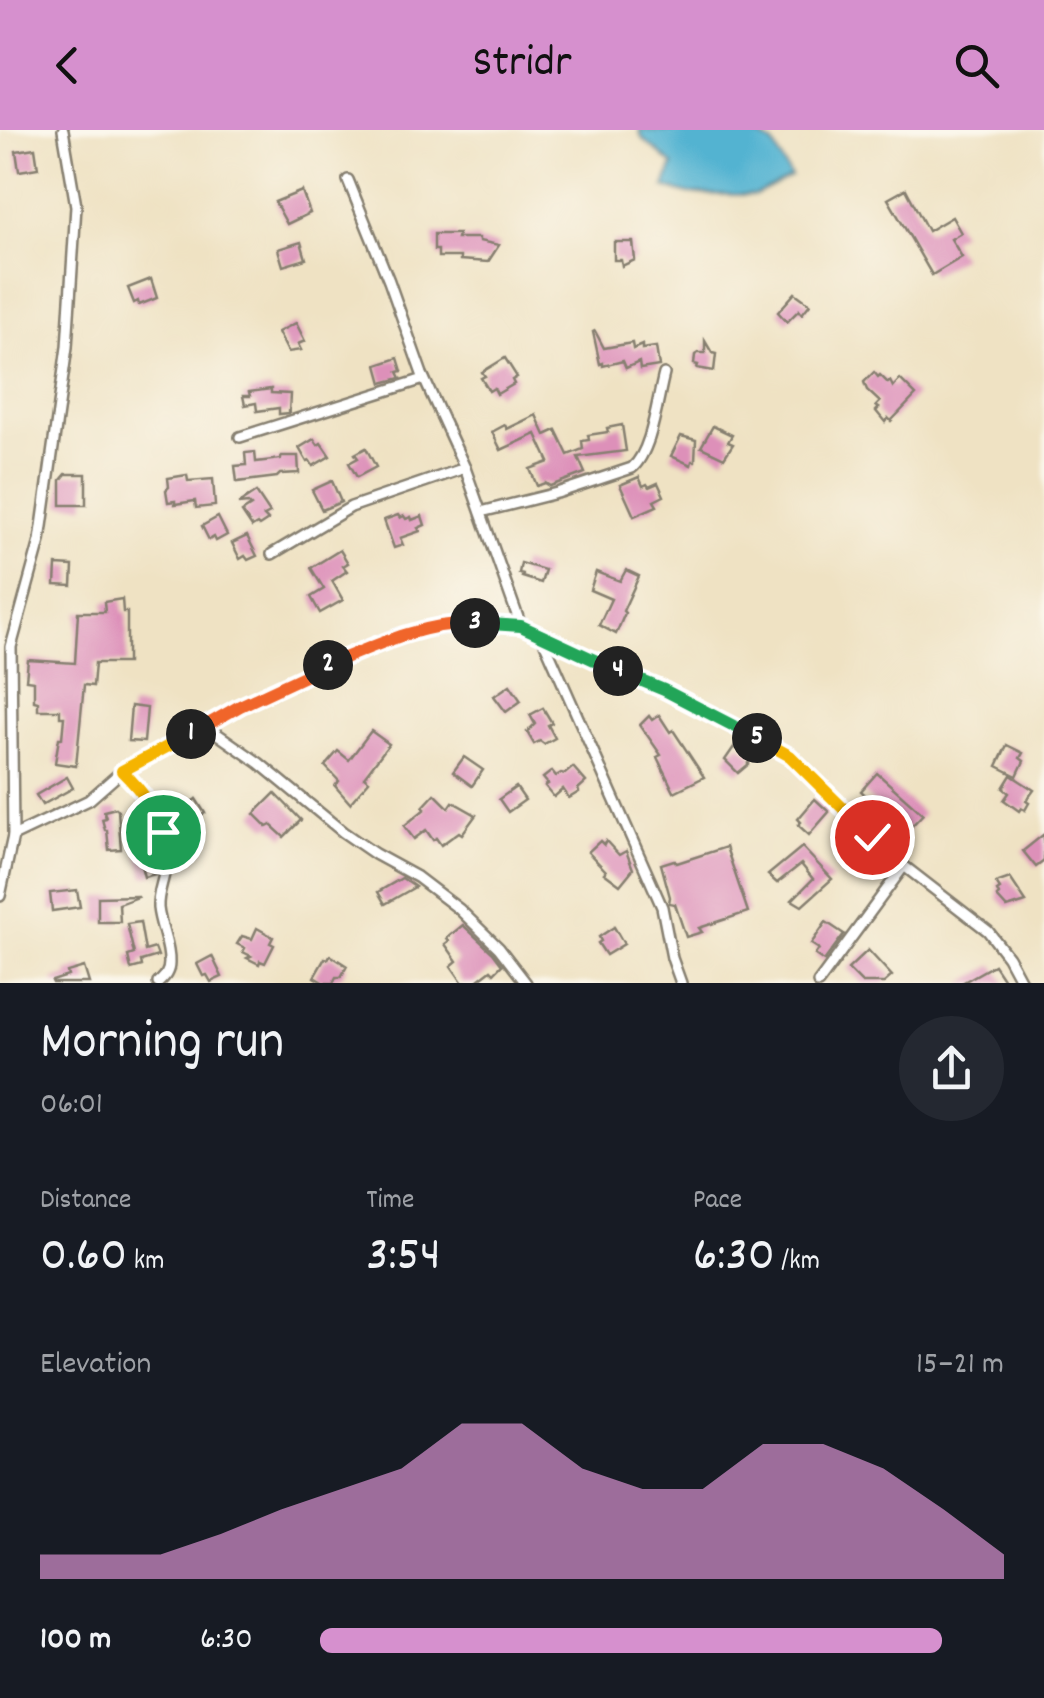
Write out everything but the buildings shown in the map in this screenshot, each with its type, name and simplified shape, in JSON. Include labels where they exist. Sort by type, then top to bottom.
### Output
[{"type":"street","points":[[0,896],[13,836],[11,647],[40,541],[67,347],[76,206],[63,130]]},
{"type":"street","points":[[348,180],[424,378],[482,512],[521,626]]},
{"type":"street","points":[[482,512],[632,468],[646,448],[664,374]]},
{"type":"street","points":[[240,437],[424,378]]},
{"type":"street","points":[[272,554],[351,508],[464,468]]},
{"type":"street","points":[[13,836],[89,800],[122,771],[240,706],[398,635],[469,623],[521,626],[674,695],[790,756],[904,866],[988,931],[1008,956],[1022,983]]},
{"type":"street","points":[[540,634],[662,907],[672,958],[682,983]]},
{"type":"street","points":[[206,726],[273,774],[343,832],[417,877],[459,909],[499,948],[526,983]]},
{"type":"street","points":[[122,771],[149,802],[163,832],[165,870],[158,906],[170,966],[158,983]]},
{"type":"street","points":[[0,803],[13,800]]},
{"type":"street","points":[[818,983],[904,866]]},
{"type":"water","points":[[639,130],[750,130],[773,144],[791,177],[755,195],[689,194],[664,187],[673,165],[642,138]]},
{"type":"route","points":[[163,832],[143,793],[122,771],[240,706],[398,635],[469,623],[521,626],[736,726],[790,756],[872,837]]}]
